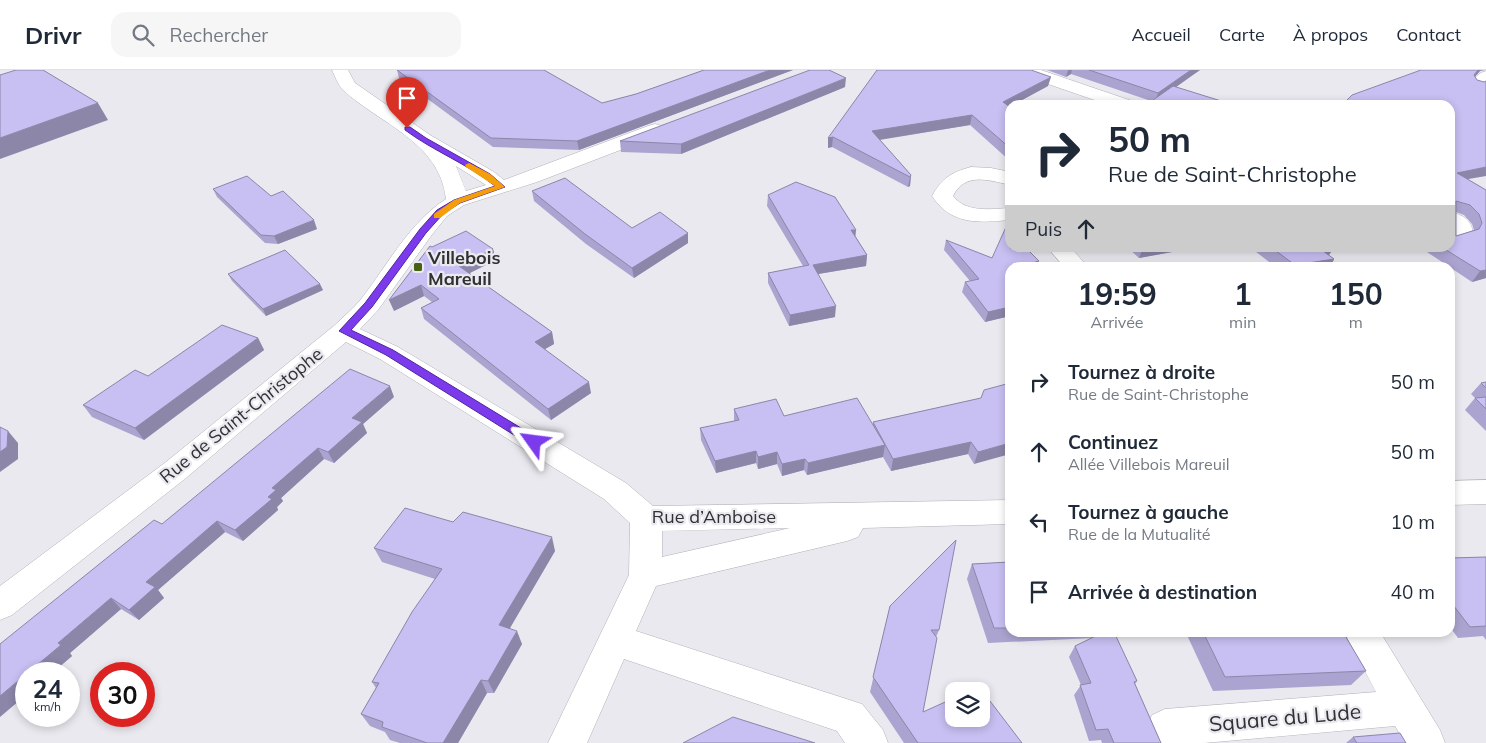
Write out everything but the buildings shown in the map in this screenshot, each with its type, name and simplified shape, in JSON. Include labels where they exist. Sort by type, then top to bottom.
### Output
[{"type":"street","points":[[1025,70],[1112,100]]},
{"type":"street","points":[[341,74],[348,86],[423,140],[487,176],[501,187]]},
{"type":"street","name":"Rue de Saint-Christophe","points":[[0,605],[176,470],[344,331],[369,305],[423,231],[440,212],[457,201],[530,178],[675,123]]},
{"type":"street","points":[[423,140],[445,164],[456,184],[457,201]]},
{"type":"street","points":[[1005,177],[978,172],[958,176],[946,186],[942,196],[948,206],[964,214],[985,216],[1005,214]]},
{"type":"street","points":[[1455,221],[1461,224],[1462,233],[1455,236]]},
{"type":"street","points":[[1063,252],[1072,262]]},
{"type":"street","name":"Rue d’Amboise","points":[[344,331],[389,353],[615,491],[646,519],[727,516],[898,516],[1005,512]]},
{"type":"street","points":[[1455,494],[1486,492]]},
{"type":"street","name":"Rue d’Amboise","points":[[645,575],[898,516]]},
{"type":"street","points":[[566,743],[645,575],[646,519]]},
{"type":"street","points":[[1365,637],[1426,743]]},
{"type":"street","points":[[615,640],[849,717],[869,743]]},
{"type":"street","name":"Square du Lude","points":[[1165,728],[1405,707]]},
{"type":"slow traffic","points":[[437,216],[457,201],[501,187],[469,165]]},
{"type":"place","name":"Villebois Mareuil","points":[[418,267]]},
{"type":"route","points":[[407,128],[423,140],[487,176],[501,187],[457,201],[440,212],[423,231],[369,305],[344,331],[389,353],[534,442]]}]
